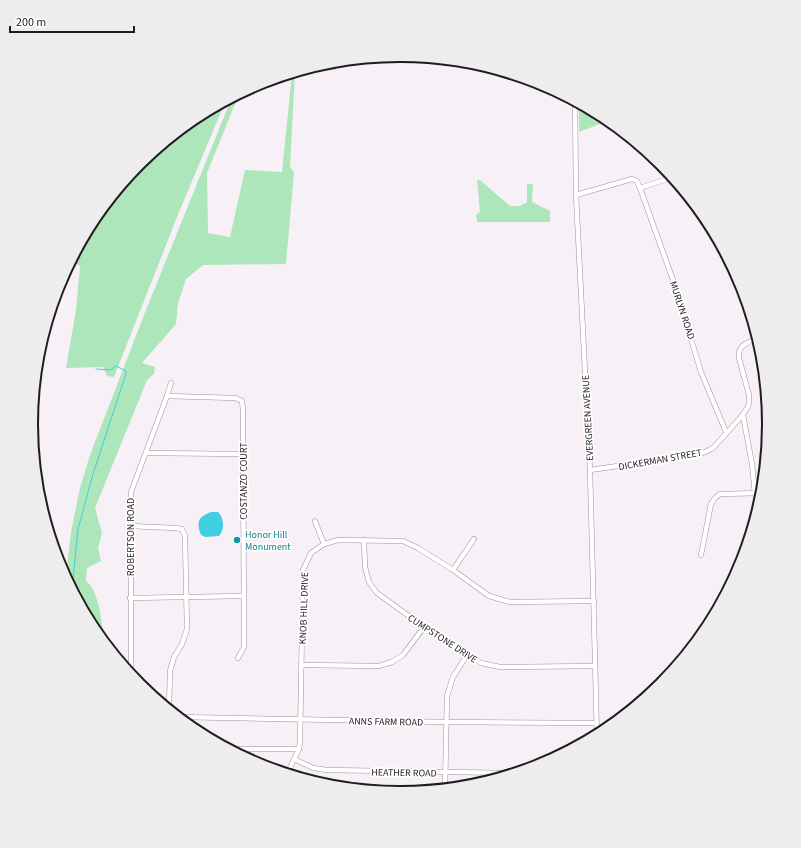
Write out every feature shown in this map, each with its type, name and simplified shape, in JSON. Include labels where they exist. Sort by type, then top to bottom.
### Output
[{"type":"street","name":"EVERGREEN AVENUE","points":[[575,106],[576,195],[590,470],[596,729]]},
{"type":"street","points":[[576,195],[632,179],[637,181],[640,188],[667,179]]},
{"type":"street","name":"MURLYN ROAD","points":[[640,188],[673,280],[701,372],[726,432]]},
{"type":"street","name":"DICKERMAN STREET","points":[[590,470],[702,453],[713,448],[743,415],[748,407],[749,399],[738,352],[743,345],[753,340]]},
{"type":"street","name":"ROBERTSON ROAD","points":[[131,666],[131,492],[171,383]]},
{"type":"street","name":"COSTANZO COURT","points":[[167,396],[234,398],[242,401],[244,647],[238,658]]},
{"type":"street","points":[[701,555],[711,504],[715,498],[720,494],[755,494],[752,464],[743,415]]},
{"type":"street","points":[[146,453],[242,454]]},
{"type":"street","points":[[315,521],[324,544]]},
{"type":"street","points":[[130,526],[182,529],[185,536],[187,630],[182,644],[174,657],[170,671],[169,703]]},
{"type":"street","points":[[453,570],[474,539]]},
{"type":"street","name":"KNOB HILL DRIVE","points":[[289,769],[299,749],[300,742],[303,570],[311,553],[324,544],[338,540],[403,541],[418,548],[453,570],[489,596],[510,602],[594,601]]},
{"type":"street","name":"CUMPSTONE DRIVE","points":[[364,540],[365,567],[369,582],[377,593],[481,663],[500,667],[595,666]]},
{"type":"street","points":[[130,598],[244,596]]},
{"type":"street","points":[[302,665],[379,666],[392,662],[403,655],[424,626]]},
{"type":"street","points":[[445,783],[447,696],[453,677],[468,655]]},
{"type":"street","name":"ANNS FARM ROAD","points":[[188,717],[596,723]]},
{"type":"street","points":[[240,749],[299,749]]},
{"type":"street","name":"HEATHER ROAD","points":[[294,759],[313,768],[327,770],[497,773]]},
{"type":"green space","points":[[336,67],[336,70],[321,70]]},
{"type":"green space","points":[[295,78],[290,167],[294,172],[286,264],[203,265],[186,279],[178,303],[176,324],[142,363],[155,367],[154,374],[147,380],[95,508],[102,533],[98,548],[101,561],[87,568],[86,581],[92,587],[99,606],[102,629],[75,584],[67,566],[71,532],[80,488],[90,455],[144,315],[229,105],[236,101],[207,173],[208,233],[230,237],[245,170],[282,172],[291,79]]},
{"type":"green space","points":[[223,108],[179,212],[114,377],[107,376],[103,367],[66,368],[76,310],[80,266],[76,263],[87,243],[113,203],[128,185],[161,151],[180,136]]},
{"type":"green space","points":[[579,108],[602,123],[579,132]]},
{"type":"green space","points":[[477,180],[480,180],[510,206],[520,206],[527,202],[527,184],[533,184],[532,202],[550,211],[550,222],[477,222],[476,215],[480,212]]},
{"type":"water","points":[[211,512],[218,512],[222,517],[222,530],[219,536],[205,537],[201,535],[199,520]]},
{"type":"waterway","points":[[73,579],[78,529],[93,474],[126,374],[126,371],[116,366],[111,370],[96,369]]},
{"type":"place","name":"Honor Hill Monument","points":[[237,540]]}]
